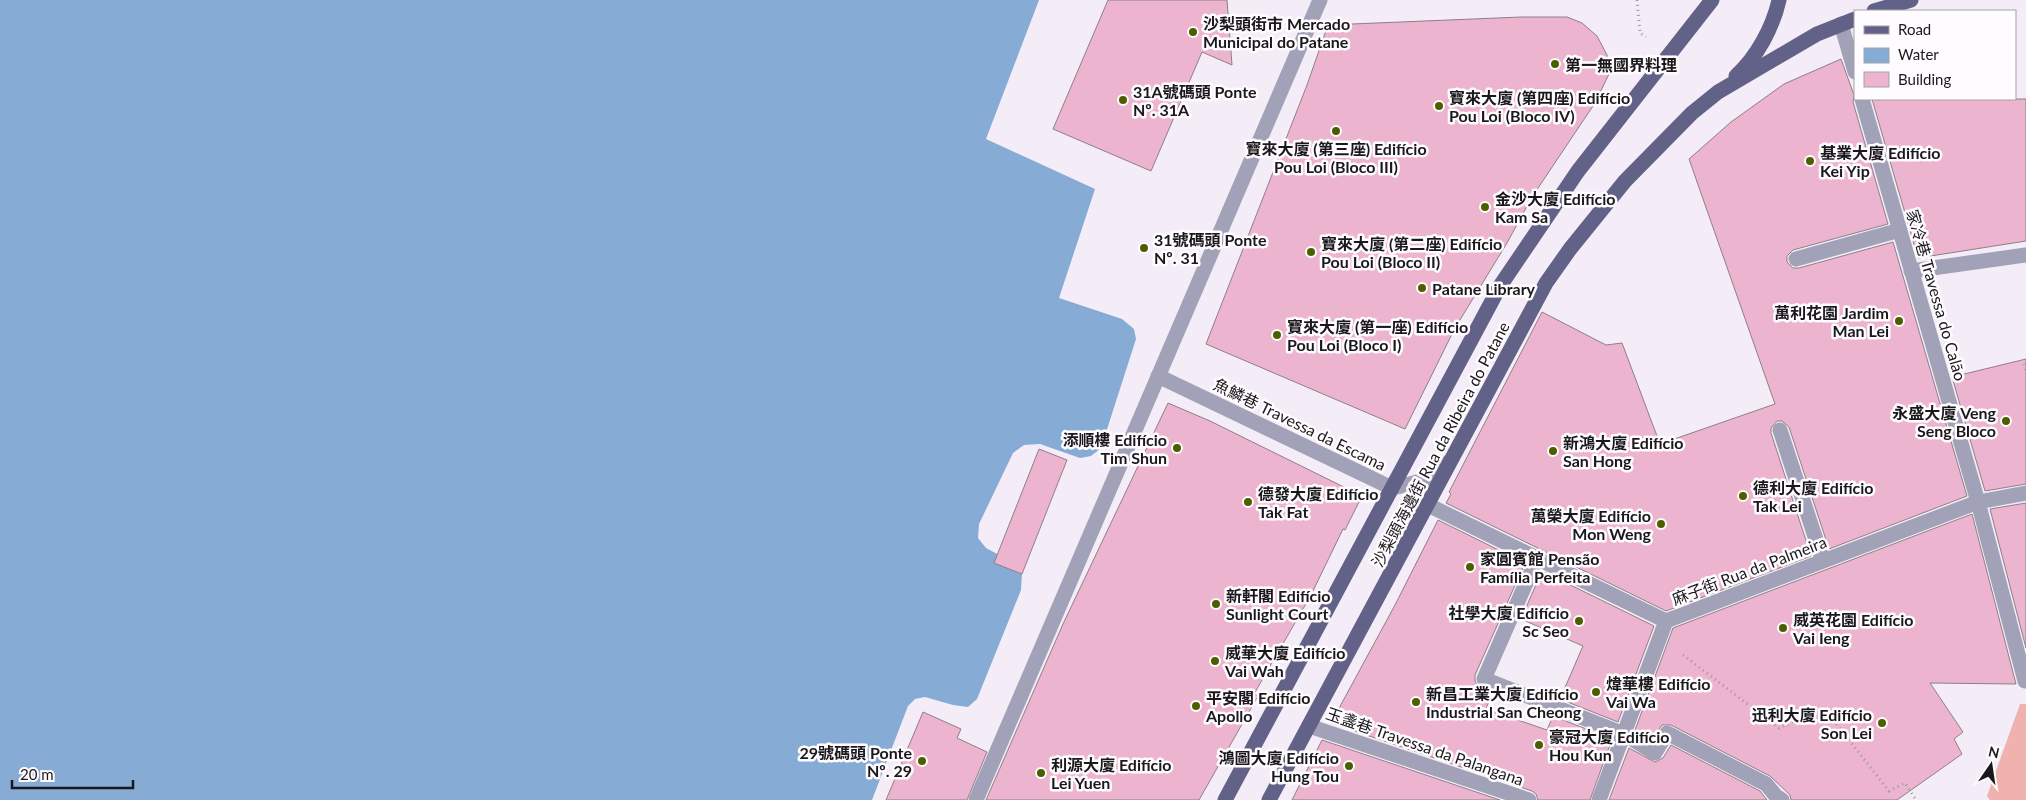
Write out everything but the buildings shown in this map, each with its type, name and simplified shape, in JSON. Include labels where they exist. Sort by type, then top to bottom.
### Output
[{"type":"main road","points":[[1718,92],[1740,72],[1754,55],[1766,34],[1779,0]]},
{"type":"main road","points":[[1877,10],[1911,0]]},
{"type":"main road","name":"沙梨頭海邊街 Rua da Ribeira do Patane","points":[[1225,800],[1500,286],[1578,171],[1711,1]]},
{"type":"main road","name":"沙梨頭海邊街 Rua da Ribeira do Patane","points":[[1269,800],[1546,283],[1570,250],[1625,181],[1692,113],[1718,92],[1817,34],[1848,21]]},
{"type":"street","points":[[976,800],[1320,0]]},
{"type":"street","points":[[1848,21],[1854,65]]},
{"type":"street","name":"家冷巷 Travessa do Calão","points":[[1862,100],[1978,502],[2025,681]]},
{"type":"street","points":[[1796,259],[1900,230]]},
{"type":"street","points":[[1912,271],[2026,255]]},
{"type":"street","name":"魚鱗巷 Travessa da Escama","points":[[1158,376],[1392,488],[1413,484],[1435,475],[1453,458]]},
{"type":"street","points":[[1780,430],[1823,561]]},
{"type":"street","name":"麻子街 Rua da Palmeira","points":[[1599,800],[1666,621],[1978,502],[2026,493]]},
{"type":"street","points":[[1428,505],[1666,621]]},
{"type":"street","points":[[1537,558],[1484,679],[1624,734],[1655,753],[1667,733],[1766,784],[1782,800]]},
{"type":"street","name":"玉盞巷 Travessa da Palangana","points":[[1309,726],[1529,800]]},
{"type":"path","points":[[1637,0],[1640,32]]},
{"type":"path","points":[[2024,364],[2026,372]]},
{"type":"path","points":[[1660,637],[1779,728],[1824,708],[1889,791],[1905,783],[1916,800]]},
{"type":"shaded area","points":[[2020,704],[2026,704],[2026,800],[1990,800],[1987,796]]},
{"type":"water","points":[[0,0],[1039,0],[986,139],[1095,189],[1059,298],[1122,319],[1134,329],[1136,339],[1101,448],[1091,456],[1080,458],[1040,444],[1024,445],[1013,453],[979,524],[978,538],[986,548],[1016,564],[1022,573],[1021,590],[977,699],[968,707],[925,697],[915,699],[908,706],[872,800],[0,800]]},
{"type":"place","name":"沙梨頭街市 Mercado Municipal do Patane","points":[[1193,32]]},
{"type":"place","name":"第一無國界料理","points":[[1555,64]]},
{"type":"place","name":"31A號碼頭 Ponte Nº. 31A","points":[[1123,100]]},
{"type":"place","name":"寶來大廈 (第四座) Edifício Pou Loi (Bloco IV)","points":[[1439,106]]},
{"type":"place","name":"寶來大廈 (第三座) Edifício Pou Loi (Bloco III)","points":[[1336,131]]},
{"type":"place","name":"基業大廈 Edifício Kei Yip","points":[[1810,161]]},
{"type":"place","name":"金沙大廈 Edifício Kam Sa","points":[[1485,207]]},
{"type":"place","name":"31號碼頭 Ponte Nº. 31","points":[[1144,248]]},
{"type":"place","name":"寶來大廈 (第二座) Edifício Pou Loi (Bloco II)","points":[[1311,252]]},
{"type":"place","name":"Patane Library","points":[[1422,288]]},
{"type":"place","name":"萬利花園 Jardim Man Lei","points":[[1899,321]]},
{"type":"place","name":"寶來大廈 (第一座) Edifício Pou Loi (Bloco I)","points":[[1277,335]]},
{"type":"place","name":"永盛大廈 Veng Seng Bloco","points":[[2006,421]]},
{"type":"place","name":"添順樓 Edifício Tim Shun","points":[[1177,448]]},
{"type":"place","name":"新鴻大廈 Edifício San Hong","points":[[1553,451]]},
{"type":"place","name":"德利大廈 Edifício Tak Lei","points":[[1743,496]]},
{"type":"place","name":"德發大廈 Edifício Tak Fat","points":[[1248,502]]},
{"type":"place","name":"萬榮大廈 Edifício Mon Weng","points":[[1661,524]]},
{"type":"place","name":"家圓賓館 Pensão Família Perfeita","points":[[1470,567]]},
{"type":"place","name":"新軒閣 Edifício Sunlight Court","points":[[1216,604]]},
{"type":"place","name":"社學大廈 Edifício Sc Seo","points":[[1579,621]]},
{"type":"place","name":"威英花園 Edifício Vai Ieng","points":[[1783,628]]},
{"type":"place","name":"威華大廈 Edifício Vai Wah","points":[[1215,661]]},
{"type":"place","name":"煒華樓 Edifício Vai Wa","points":[[1596,692]]},
{"type":"place","name":"新昌工業大廈 Edifício Industrial San Cheong","points":[[1416,702]]},
{"type":"place","name":"平安閣 Edifício Apollo","points":[[1196,706]]},
{"type":"place","name":"迅利大廈 Edifício Son Lei","points":[[1882,723]]},
{"type":"place","name":"豪冠大廈 Edifício Hou Kun","points":[[1539,745]]},
{"type":"place","name":"29號碼頭 Ponte Nº. 29","points":[[922,761]]},
{"type":"place","name":"鴻圖大廈 Edifício Hung Tou","points":[[1349,766]]},
{"type":"place","name":"利源大廈 Edifício Lei Yuen","points":[[1041,773]]}]
